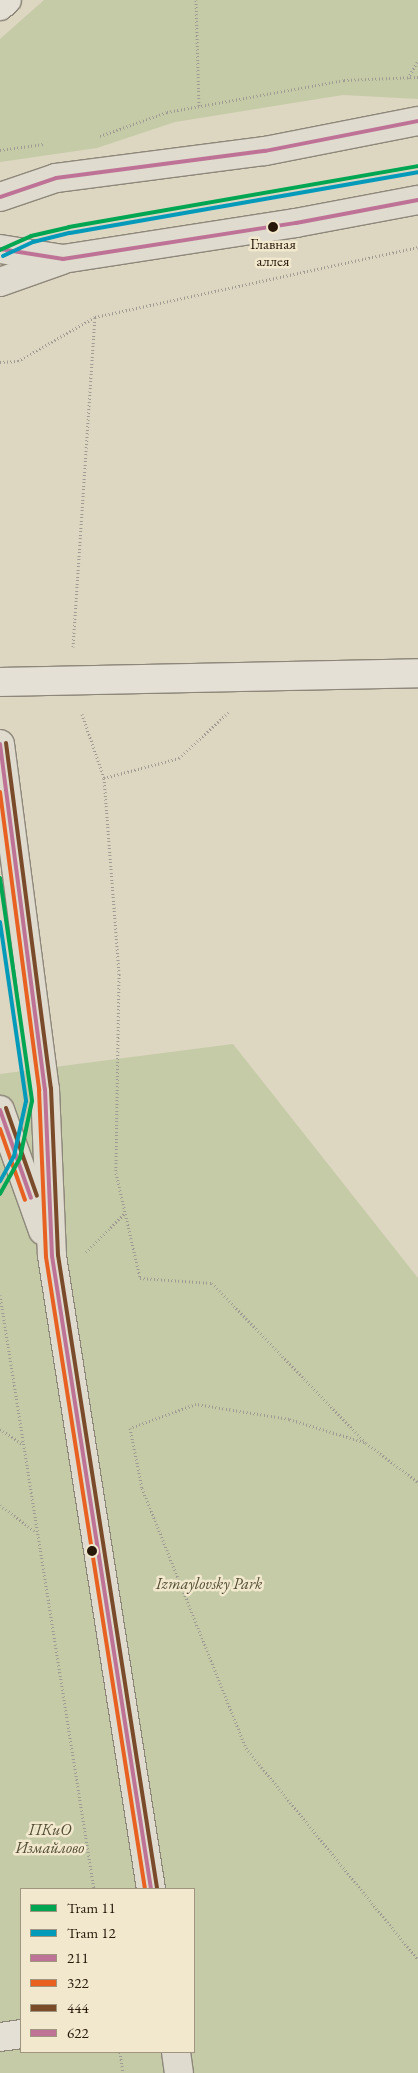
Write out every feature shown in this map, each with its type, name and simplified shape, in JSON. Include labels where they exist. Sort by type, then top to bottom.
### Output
[{"type":"main road","points":[[0,197],[56,178],[264,151],[418,121]]},
{"type":"main road","points":[[0,282],[63,259],[296,223],[418,200]]},
{"type":"main road","points":[[0,249],[63,259]]},
{"type":"main road","points":[[0,744],[45,1089],[52,1256],[151,1888]]},
{"type":"main road","points":[[0,1110],[52,1256]]},
{"type":"main road","points":[[176,2053],[179,2073]]},
{"type":"street","points":[[0,6],[7,0]]},
{"type":"street","points":[[0,682],[418,674]]},
{"type":"street","points":[[0,2038],[20,2034]]},
{"type":"path","points":[[196,0],[199,106]]},
{"type":"path","points":[[407,79],[418,61]]},
{"type":"path","points":[[98,136],[167,112],[344,80],[407,79],[418,76]]},
{"type":"path","points":[[0,150],[49,143]]},
{"type":"path","points":[[0,362],[18,361],[95,316],[418,247]]},
{"type":"path","points":[[95,316],[71,680],[104,778],[119,974],[116,1174],[140,1278],[212,1283],[366,1443],[418,1482]]},
{"type":"path","points":[[104,778],[179,758],[266,678]]},
{"type":"path","points":[[0,1295],[94,1888]]},
{"type":"path","points":[[366,1443],[289,1419],[196,1404],[130,1428],[142,1488],[246,1748],[418,1960]]},
{"type":"path","points":[[0,1429],[23,1444]]},
{"type":"path","points":[[0,1505],[36,1532]]},
{"type":"path","points":[[120,2053],[123,2073]]},
{"type":"green space","points":[[44,0],[418,0],[418,99],[343,95],[175,122],[97,148],[0,162],[0,39]]},
{"type":"green space","name":"Izmaylovsky Park","points":[[233,1044],[418,1278],[418,2073],[0,2073],[0,1074]]},
{"type":"tram line","name":"11","points":[[0,250],[31,236],[69,227],[418,166]]},
{"type":"tram line","name":"12","points":[[3,256],[33,242],[70,233],[418,172]]},
{"type":"tram line","name":"11","points":[[0,878],[32,1101],[20,1158],[0,1194]]},
{"type":"tram line","name":"12","points":[[0,922],[26,1101],[14,1156],[0,1181]]},
{"type":"transit line","name":"622","points":[[0,197],[56,178],[265,151],[418,121]]},
{"type":"transit line","name":"622","points":[[0,249],[63,259],[296,223],[418,200]]},
{"type":"transit line","name":"444","points":[[6,743],[51,1088],[58,1255],[157,1888]]},
{"type":"transit line","name":"211","points":[[0,744],[45,1089],[52,1256],[151,1888]]},
{"type":"transit line","name":"322","points":[[0,792],[39,1090],[46,1257],[145,1888]]},
{"type":"transit line","name":"444","points":[[6,1108],[37,1196]]},
{"type":"transit line","name":"211","points":[[0,1110],[31,1198]]},
{"type":"transit line","name":"322","points":[[0,1129],[25,1200]]},
{"type":"place","name":"Главная аллея","points":[[273,227]]},
{"type":"park label","name":"ПКиО Измайлово","points":[[50,1839]]}]
